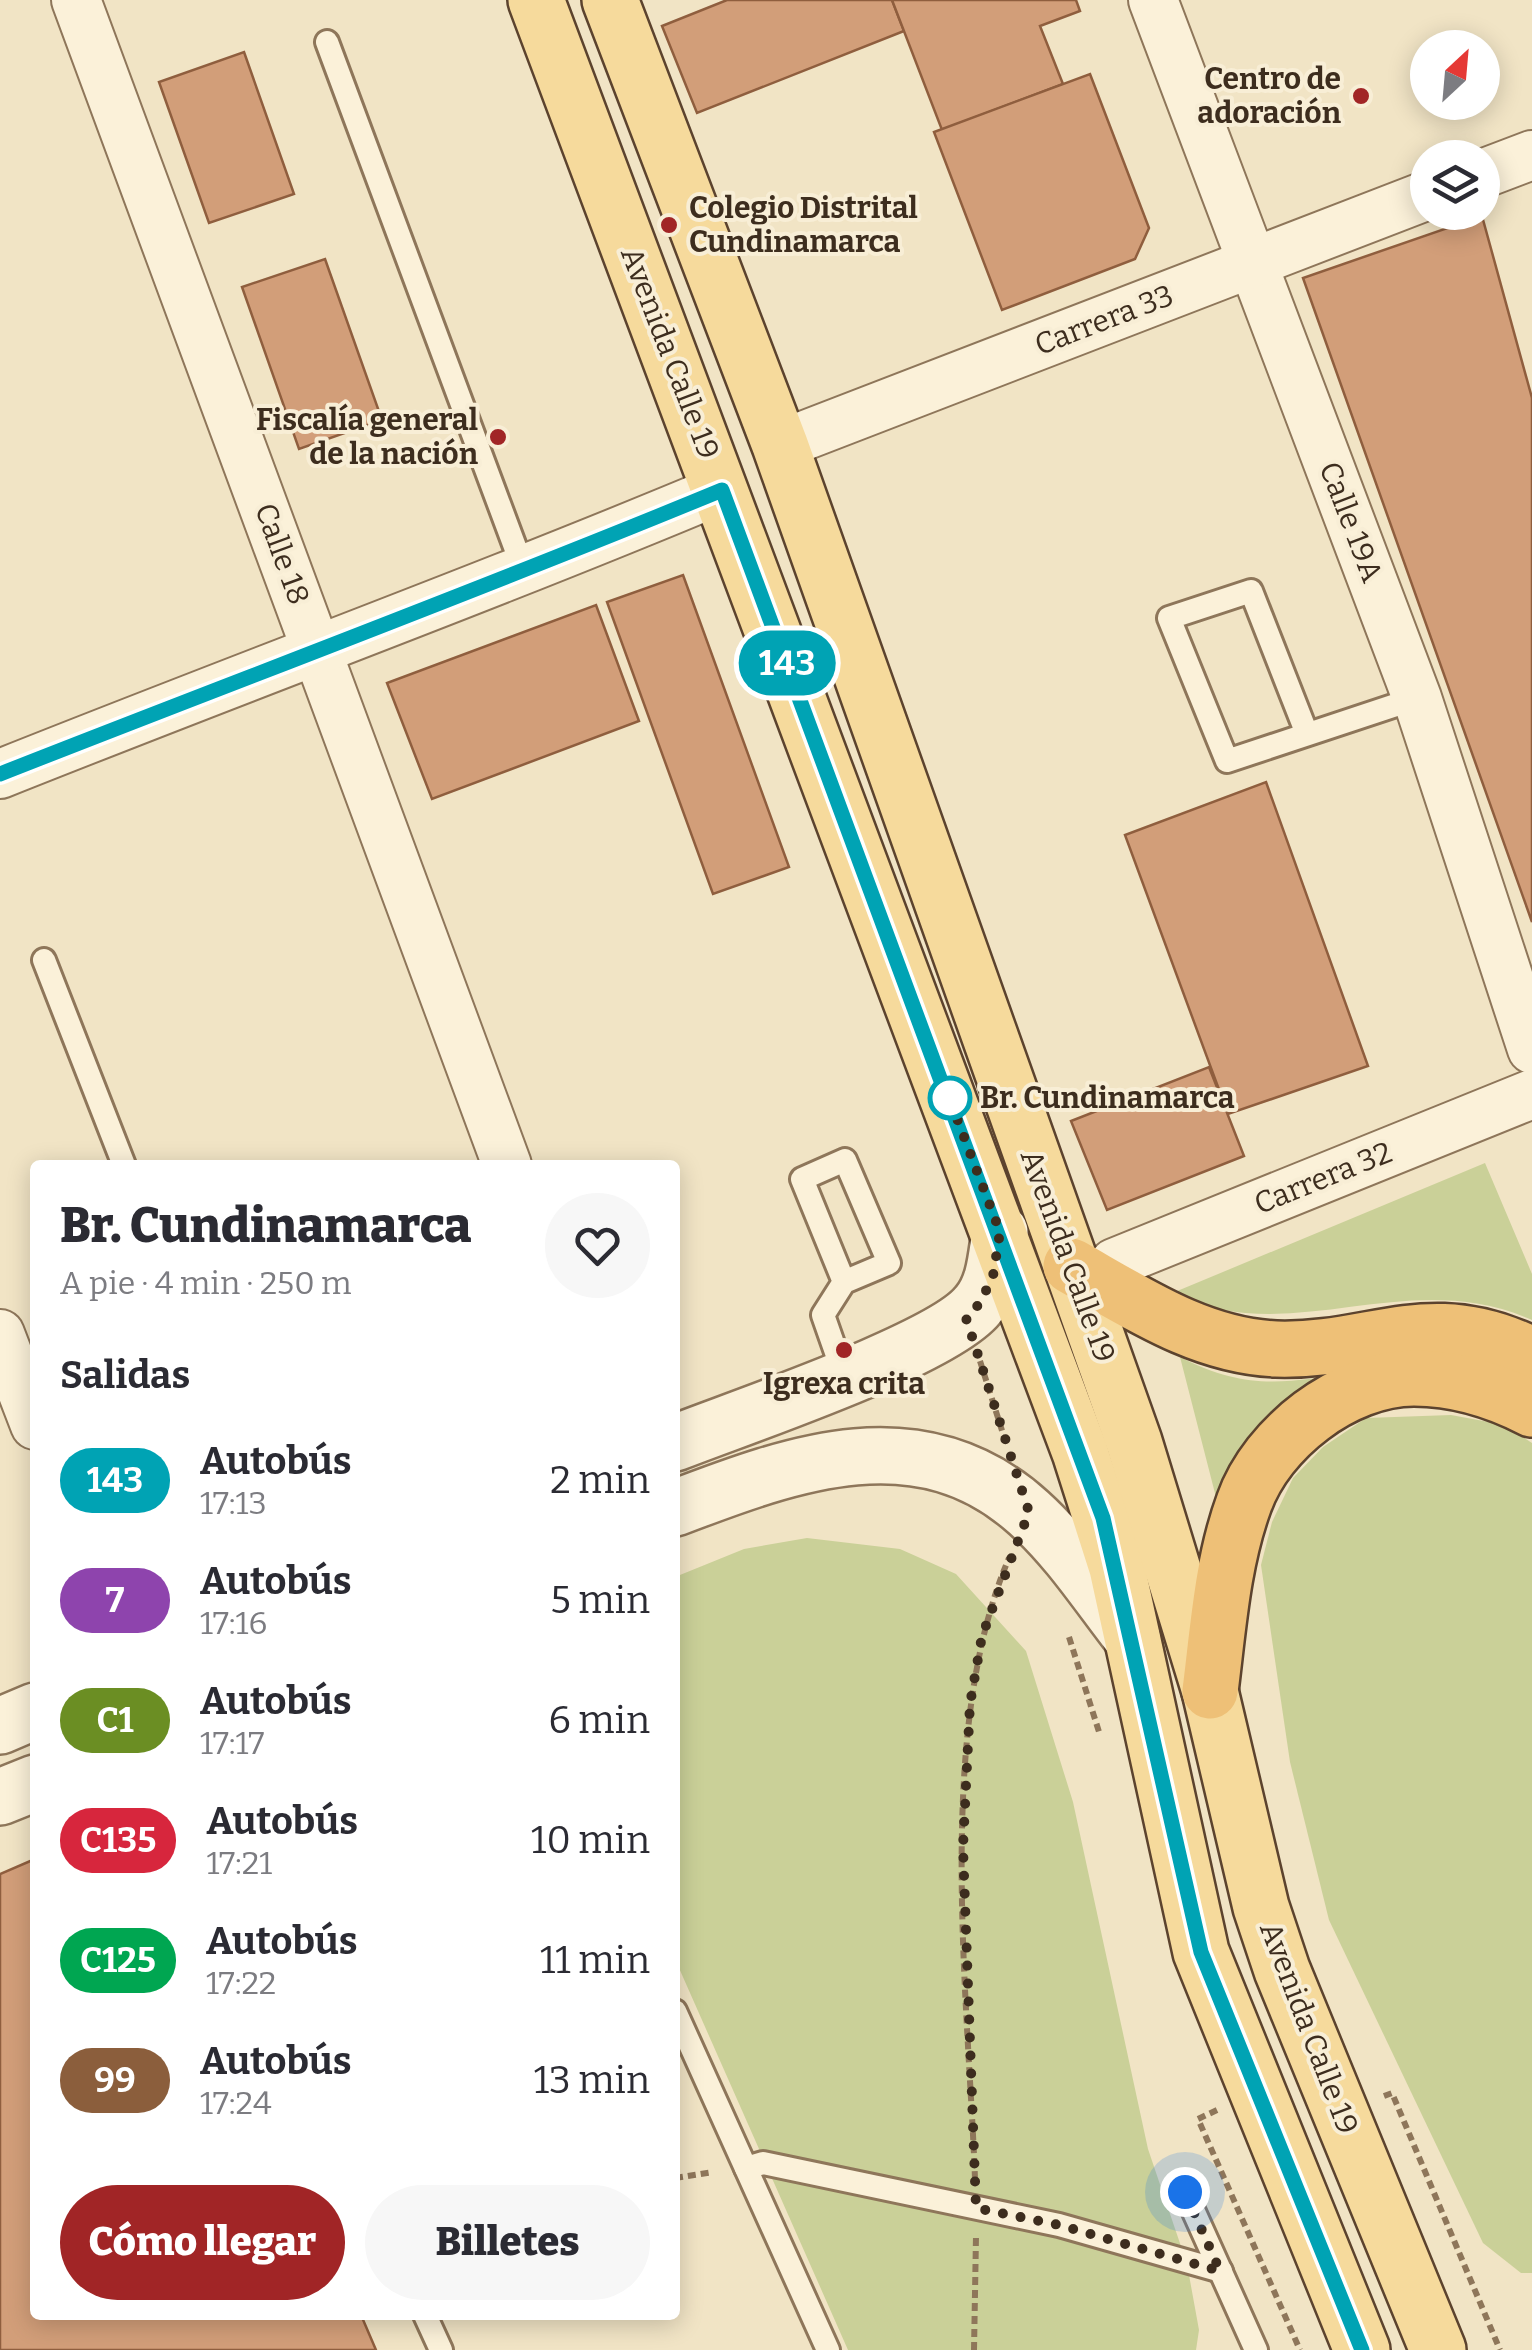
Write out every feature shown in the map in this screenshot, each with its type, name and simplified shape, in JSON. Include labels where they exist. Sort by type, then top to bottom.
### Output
[{"type":"highway","points":[[1093,1264],[1154,1313],[1240,1346],[1279,1349],[1418,1329],[1471,1334],[1532,1355]]},
{"type":"highway","points":[[1210,1692],[1229,1552],[1245,1499],[1268,1455],[1310,1418],[1364,1388],[1411,1378],[1464,1382],[1532,1409]]},
{"type":"main road","name":"Avenida Calle 19","points":[[536,0],[1000,1232],[1103,1518],[1189,1910],[1219,2006],[1362,2350]]},
{"type":"main road","name":"Avenida Calle 19","points":[[622,8],[780,445],[1093,1264],[1134,1442],[1210,1692],[1261,1907],[1282,1970],[1438,2350]]},
{"type":"street","name":"Calle 18","points":[[76,0],[505,1160]]},
{"type":"street","name":"Calle 19A","points":[[1153,0],[1417,698],[1532,1049]]},
{"type":"street","points":[[1500,167],[1532,155]]},
{"type":"street","name":"Carrera 33","points":[[780,445],[1410,202]]},
{"type":"street","points":[[0,774],[317,648],[524,572],[722,490]]},
{"type":"street","name":"Carrera 32","points":[[1093,1264],[1532,1094]]},
{"type":"street","points":[[680,1441],[844,1375],[966,1318],[980,1303],[993,1276],[1000,1232]]},
{"type":"street","points":[[0,1334],[30,1412]]},
{"type":"street","points":[[680,1506],[784,1468],[862,1455],[908,1457],[952,1467],[1000,1491],[1029,1512],[1132,1638]]},
{"type":"street","points":[[0,1726],[30,1713]]},
{"type":"street","points":[[0,1797],[30,1785]]},
{"type":"lane","points":[[327,42],[524,572]]},
{"type":"lane","points":[[1307,734],[1250,591],[1170,618],[1227,761],[1417,698]]},
{"type":"lane","points":[[44,960],[122,1160]]},
{"type":"lane","points":[[844,1282],[802,1180],[845,1160],[890,1263],[844,1282],[823,1315],[844,1375]]},
{"type":"lane","points":[[680,2022],[828,2350]]},
{"type":"lane","points":[[746,2168],[763,2163],[1059,2225],[1220,2271]]},
{"type":"lane","points":[[1185,2192],[1256,2350]]},
{"type":"lane","points":[[427,2320],[441,2350]]},
{"type":"path","points":[[966,1318],[1006,1442]]},
{"type":"path","points":[[974,2350],[976,2208],[963,1847],[970,1704],[982,1636],[1029,1512]]},
{"type":"path","points":[[1065,1626],[1102,1739]]},
{"type":"path","points":[[1374,2100],[1392,2093],[1468,2283],[1500,2350]]},
{"type":"path","points":[[1227,2106],[1198,2119],[1300,2350]]},
{"type":"green space","points":[[1485,1163],[1532,1274],[1532,1320],[1485,1305],[1439,1300],[1262,1314],[1217,1309],[1170,1294]]},
{"type":"green space","points":[[1180,1357],[1246,1380],[1287,1381],[1356,1372],[1218,1505]]},
{"type":"green space","points":[[1451,1415],[1505,1425],[1532,1443],[1532,2273],[1521,2273],[1483,2243],[1329,1920],[1290,1762],[1261,1565],[1272,1522],[1293,1478],[1323,1447],[1366,1418]]},
{"type":"green space","points":[[807,1538],[900,1549],[956,1574],[1026,1651],[1073,1802],[1148,2149],[1187,2264],[1199,2330],[1196,2350],[848,2350],[680,1970],[680,1575],[744,1549]]},
{"type":"building","points":[[727,0],[892,0],[904,31],[697,113],[662,26]]},
{"type":"building","points":[[892,0],[1076,0],[1080,11],[1040,26],[1063,84],[942,130]]},
{"type":"building","points":[[244,52],[294,194],[209,223],[159,82]]},
{"type":"building","points":[[1090,74],[1149,228],[1135,259],[1002,310],[934,132]]},
{"type":"building","points":[[1442,230],[1486,230],[1532,398],[1532,922],[1303,278]]},
{"type":"building","points":[[325,259],[382,420],[299,449],[242,287]]},
{"type":"building","points":[[683,575],[789,867],[713,894],[607,602]]},
{"type":"building","points":[[596,605],[639,721],[432,799],[387,683]]},
{"type":"building","points":[[1266,782],[1368,1066],[1228,1114],[1125,835]]},
{"type":"building","points":[[1209,1067],[1244,1156],[1107,1210],[1071,1121]]},
{"type":"building","points":[[30,1861],[30,2320],[363,2320],[376,2350],[0,2350],[0,1874]]},
{"type":"bus line","name":"143","points":[[0,774],[317,648],[524,572],[722,490],[1103,1518],[1201,1952],[1219,2006],[1362,2350]]},
{"type":"place","name":"Centro de adoración","points":[[1361,96]]},
{"type":"place","name":"Colegio Distrital Cundinamarca","points":[[669,225]]},
{"type":"place","name":"Fiscalía general de la nación","points":[[498,437]]},
{"type":"place","name":"Br. Cundinamarca","points":[[950,1098]]},
{"type":"place","name":"Igrexa crita","points":[[844,1350]]},
{"type":"route","points":[[950,1098],[944,1084],[1000,1232],[993,1276],[980,1303],[966,1318],[1029,1512],[1004,1568],[982,1636],[970,1704],[963,1847],[976,2208],[1059,2225],[1220,2271],[1185,2192]]}]
